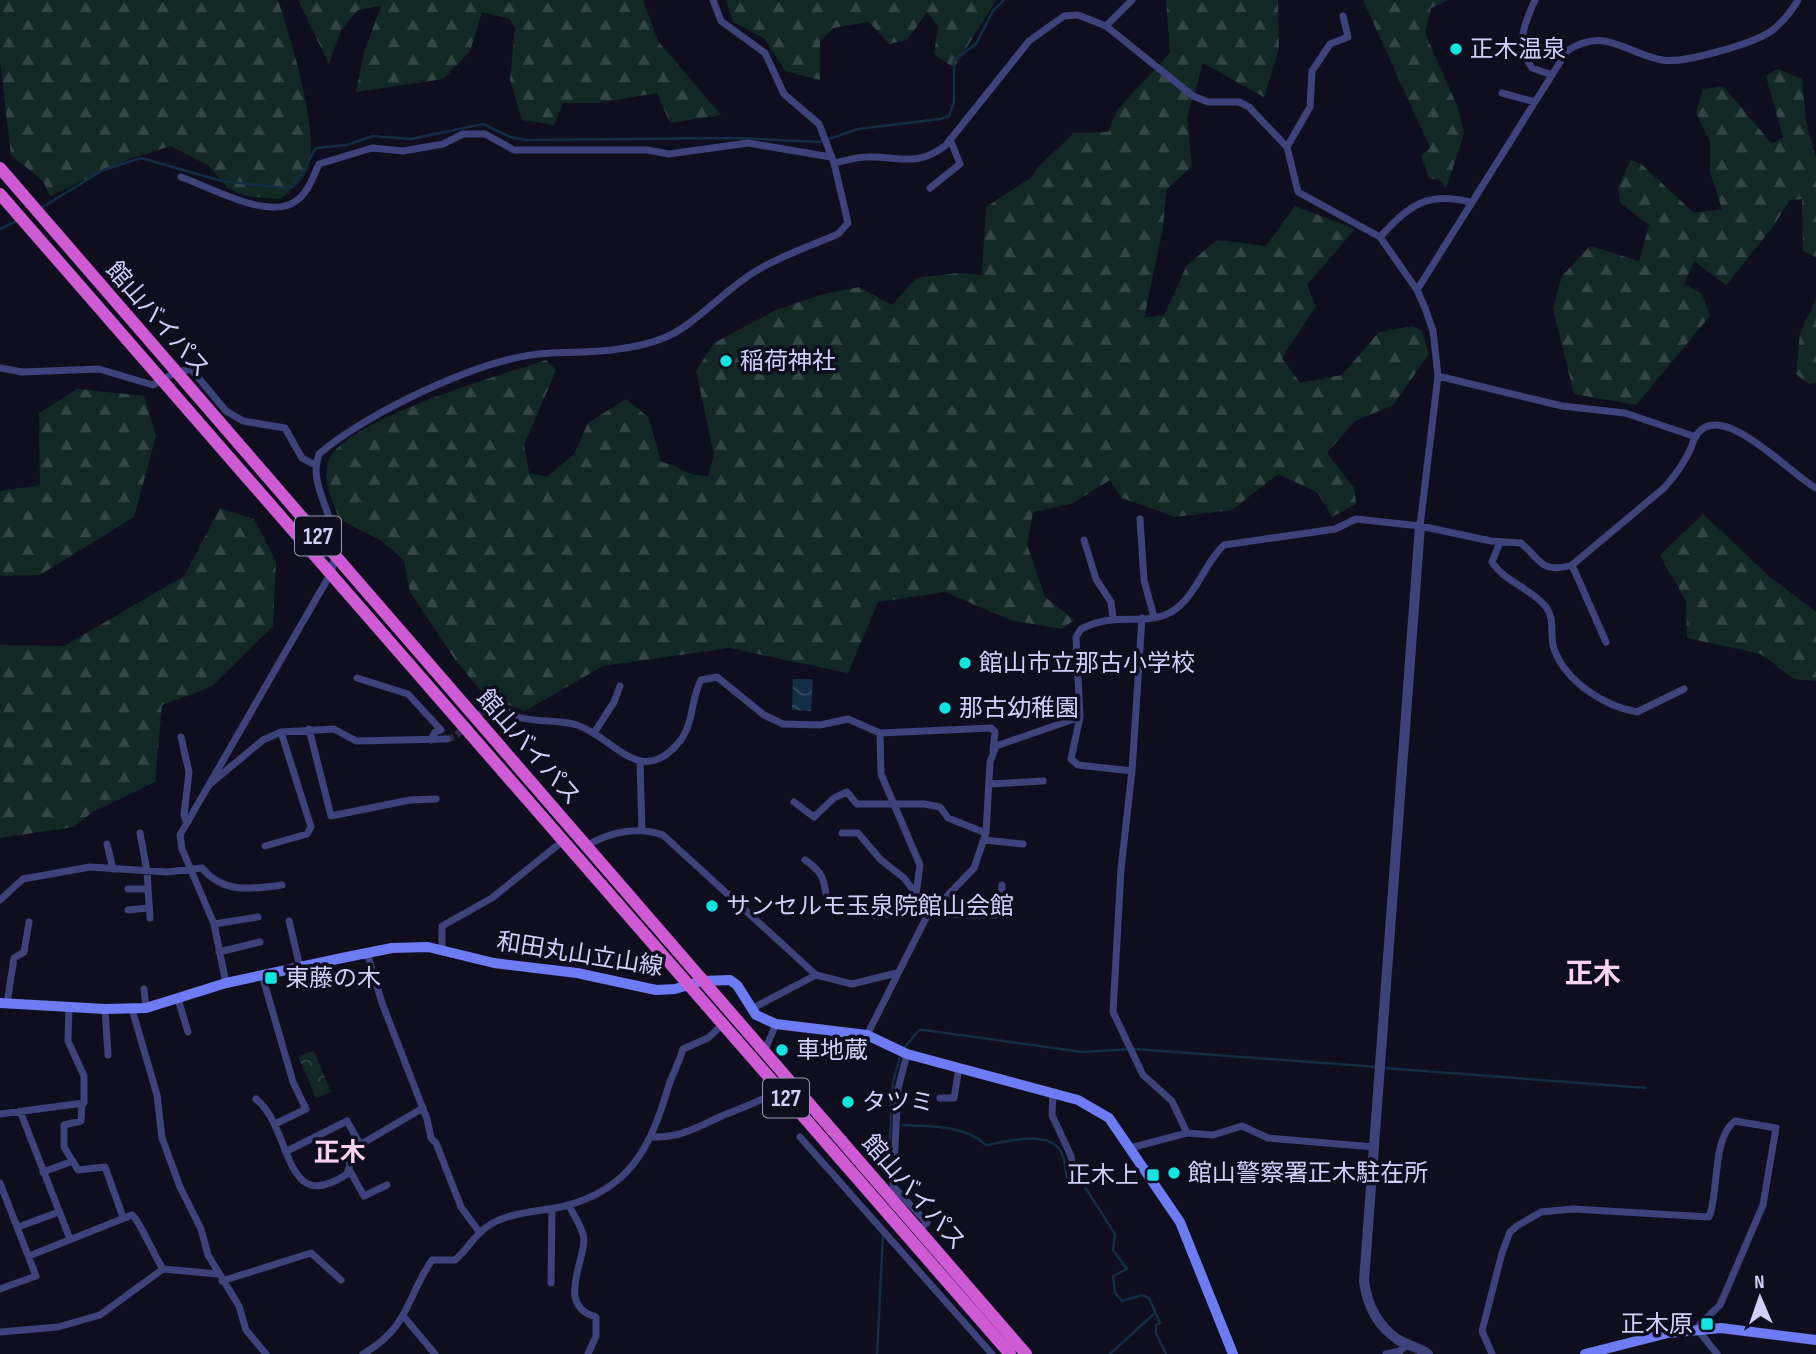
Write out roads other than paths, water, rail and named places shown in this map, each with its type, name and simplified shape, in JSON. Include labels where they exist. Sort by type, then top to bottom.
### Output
[{"type":"highway","name":"館山バイパス","points":[[0,168],[1027,1354]]},
{"type":"highway","name":"館山バイパス","points":[[0,194],[1010,1354]]},
{"type":"main road","name":"和田丸山立山線","points":[[3,1003],[105,1009],[146,1008],[262,975],[367,953],[412,947],[442,949],[494,963],[577,973],[656,990],[676,989],[687,983],[730,980],[737,985],[751,1009],[765,1020],[776,1024],[867,1035],[906,1054],[1053,1093],[1099,1110],[1130,1148],[1181,1222],[1233,1354]]},
{"type":"main road","points":[[1585,1354],[1645,1338],[1698,1330],[1740,1330],[1816,1340]]},
{"type":"street","points":[[226,984],[214,924],[181,842],[186,821],[331,573],[336,557],[335,531],[319,490],[314,465],[318,454],[332,442],[379,413],[446,381],[550,353],[569,355],[628,347],[669,336],[757,270],[838,234],[845,228],[848,215],[825,132],[784,93],[765,53],[722,21],[712,0]]},
{"type":"street","points":[[1106,26],[1132,0]]},
{"type":"street","points":[[1535,0],[1522,28],[1521,44],[1532,68],[1552,75]]},
{"type":"street","points":[[1417,290],[1567,51],[1583,41],[1605,40],[1664,61],[1725,51],[1770,32],[1798,0]]},
{"type":"street","points":[[181,177],[248,204],[277,208],[296,202],[312,180],[319,164],[331,158],[372,148],[403,151],[443,144],[463,134],[485,134],[514,150],[647,150],[669,154],[748,143],[832,160],[868,157],[919,159],[932,156],[950,139],[1029,41],[1064,16],[1078,15],[1106,26],[1193,96],[1208,102],[1239,102],[1249,107],[1287,147],[1298,192],[1380,237],[1417,290],[1433,331],[1437,376],[1420,526],[1364,1269],[1366,1298],[1383,1326],[1427,1354]]},
{"type":"street","points":[[1287,147],[1310,107],[1311,71],[1330,44],[1348,37],[1343,16]]},
{"type":"street","points":[[1502,93],[1535,102]]},
{"type":"street","points":[[930,188],[960,164],[950,139]]},
{"type":"street","points":[[1380,237],[1399,216],[1418,203],[1434,198],[1470,202]]},
{"type":"street","points":[[0,368],[22,372],[99,369],[148,385],[163,382],[176,372],[191,369],[226,411],[243,421],[285,428],[302,458],[314,465]]},
{"type":"street","points":[[1437,376],[1562,406],[1625,413],[1696,437]]},
{"type":"street","points":[[1132,771],[1078,765],[1071,759],[1080,717],[1076,638],[1081,629],[1113,618],[1167,615],[1188,595],[1223,545],[1335,528],[1356,519],[1420,526],[1500,542],[1521,543],[1533,557],[1552,568],[1572,565],[1664,488],[1676,475],[1696,437],[1709,425],[1733,428],[1799,479],[1816,488]]},
{"type":"street","points":[[1140,519],[1144,580],[1154,617]]},
{"type":"street","points":[[1084,540],[1096,579],[1111,602],[1113,618]]},
{"type":"street","points":[[1500,542],[1493,562],[1496,568],[1541,601],[1549,611],[1554,628],[1553,648],[1584,688],[1609,704],[1637,712],[1684,689]]},
{"type":"street","points":[[1572,565],[1606,642]]},
{"type":"street","points":[[1142,618],[1132,771],[1121,869],[1113,1012],[1143,1075],[1172,1101],[1187,1133]]},
{"type":"street","points":[[488,706],[496,705],[518,717],[573,724],[594,733],[626,757],[640,761],[662,757],[682,738],[694,707],[699,684],[710,677],[717,677],[764,715],[783,724],[820,725],[848,719],[880,733],[991,729],[995,732],[985,836],[974,868],[926,918],[867,1035]]},
{"type":"street","points":[[357,678],[408,694],[441,730],[435,733],[431,740]]},
{"type":"street","points":[[594,733],[614,702],[620,686]]},
{"type":"street","points":[[993,751],[996,746],[1080,717]]},
{"type":"street","points":[[309,729],[331,816],[410,800],[436,799]]},
{"type":"street","points":[[209,784],[263,740],[281,732],[334,729],[356,741],[447,739]]},
{"type":"street","points":[[265,846],[307,834],[311,827],[281,732]]},
{"type":"street","points":[[880,733],[881,774],[920,865],[916,894]]},
{"type":"street","points":[[181,737],[189,772],[184,815],[186,821]]},
{"type":"street","points":[[640,761],[642,831]]},
{"type":"street","points":[[989,785],[1042,781]]},
{"type":"street","points":[[794,802],[814,817],[834,798],[847,792],[857,804],[940,807],[948,818],[985,836],[1023,844]]},
{"type":"street","points":[[587,845],[602,837],[642,831],[663,835],[816,975],[852,984],[897,974]]},
{"type":"street","points":[[140,833],[147,871],[150,918]]},
{"type":"street","points":[[842,833],[858,833],[881,860],[904,878],[916,894],[926,918]]},
{"type":"street","points":[[442,949],[442,926],[492,898],[564,840]]},
{"type":"street","points":[[107,844],[113,869]]},
{"type":"street","points":[[804,860],[819,870],[827,886],[826,900],[833,910],[878,916],[920,908]]},
{"type":"street","points":[[0,900],[23,879],[90,867],[147,871],[202,868],[212,880],[230,888],[282,885]]},
{"type":"street","points":[[933,911],[997,915],[1001,912],[1002,885]]},
{"type":"street","points":[[128,890],[148,889]]},
{"type":"street","points":[[128,910],[149,908]]},
{"type":"street","points":[[214,924],[258,917]]},
{"type":"street","points":[[3,1003],[14,958],[24,952],[29,922]]},
{"type":"street","points":[[289,922],[300,967]]},
{"type":"street","points":[[219,953],[260,942]]},
{"type":"street","points":[[367,953],[382,1003],[423,1108],[431,1138],[436,1143],[461,1207],[480,1233]]},
{"type":"street","points":[[262,975],[293,1082],[306,1109],[275,1124]]},
{"type":"street","points":[[751,1009],[816,975]]},
{"type":"street","points":[[144,989],[146,1008]]},
{"type":"street","points":[[178,999],[188,1032]]},
{"type":"street","points":[[69,1007],[68,1041],[85,1076],[87,1097],[82,1104],[81,1121],[64,1125],[64,1147],[79,1170],[105,1167],[123,1217]]},
{"type":"street","points":[[105,1009],[108,1055]]},
{"type":"street","points":[[132,1009],[157,1095],[162,1138],[180,1187],[201,1229],[208,1255],[239,1306],[246,1330],[266,1354]]},
{"type":"street","points":[[363,1354],[381,1344],[404,1317],[432,1260],[454,1260],[488,1226],[508,1217],[569,1205],[605,1190],[620,1178],[642,1156],[652,1137],[682,1049],[708,1038],[723,1024]]},
{"type":"street","points":[[765,1050],[776,1024]]},
{"type":"street","points":[[906,1054],[898,1089],[893,1186],[927,1223],[918,1230]]},
{"type":"street","points":[[940,1098],[954,1098],[959,1068]]},
{"type":"street","points":[[652,1137],[679,1136],[726,1114],[758,1103],[780,1090]]},
{"type":"street","points":[[1053,1093],[1052,1115],[1071,1156],[1075,1177]]},
{"type":"street","points":[[256,1099],[266,1107],[298,1176],[313,1188],[326,1187],[350,1171]]},
{"type":"street","points":[[0,1114],[82,1104]]},
{"type":"street","points":[[387,1185],[364,1196],[350,1171],[346,1153],[423,1108]]},
{"type":"street","points":[[20,1111],[70,1239]]},
{"type":"street","points":[[1492,1354],[1482,1331],[1510,1232],[1541,1212],[1573,1209],[1709,1217],[1713,1207],[1716,1169],[1728,1125],[1735,1121],[1776,1128],[1763,1205],[1720,1305],[1700,1324],[1698,1330],[1717,1354]]},
{"type":"street","points":[[286,1151],[347,1122],[360,1144]]},
{"type":"street","points":[[1130,1148],[1187,1133],[1213,1135],[1242,1126],[1268,1138],[1374,1147]]},
{"type":"street","points":[[800,1137],[992,1354]]},
{"type":"street","points":[[43,1172],[73,1161]]},
{"type":"street","points":[[0,1183],[36,1276],[0,1289]]},
{"type":"street","points":[[569,1205],[584,1241],[574,1280],[575,1294],[581,1309],[596,1317],[596,1336],[588,1354]]},
{"type":"street","points":[[551,1283],[552,1209]]},
{"type":"street","points":[[18,1227],[59,1212]]},
{"type":"street","points":[[29,1256],[123,1217],[136,1216],[145,1240],[163,1269]]},
{"type":"street","points":[[0,1332],[58,1327],[100,1315],[163,1269],[220,1277],[310,1253],[341,1280]]},
{"type":"street","points":[[404,1317],[435,1354]]},
{"type":"street","points":[[381,1344],[383,1354]]},
{"type":"street","points":[[1386,1354],[1400,1351],[1408,1344]]},
{"type":"water","points":[[793,679],[813,679],[811,711],[792,710]]},
{"type":"waterway","points":[[41,208],[103,170],[141,158],[222,181],[286,188],[294,186],[316,148],[347,145],[373,136],[411,139],[483,124],[510,137],[526,140],[736,138],[820,142],[858,129],[940,119],[949,116],[954,102],[954,60],[976,44],[993,11],[1004,0]]},
{"type":"waterway","points":[[0,229],[17,221]]},
{"type":"waterway","points":[[905,1047],[919,1030],[924,1030],[1082,1052],[1135,1049],[1378,1067]]},
{"type":"waterway","points":[[888,1174],[893,1082],[900,1057]]},
{"type":"waterway","points":[[1384,1068],[1646,1088]]},
{"type":"waterway","points":[[902,1125],[957,1130],[986,1145],[1039,1139],[1057,1146],[1063,1157],[1068,1182],[1083,1184],[1115,1234],[1113,1250],[1127,1269],[1113,1276],[1115,1293],[1122,1301],[1142,1295],[1149,1298],[1160,1323],[1156,1325],[1156,1333],[1166,1354]]},
{"type":"waterway","points":[[877,1354],[883,1235]]},
{"type":"waterway","points":[[1110,1354],[1155,1313]]},
{"type":"tunnel","points":[[447,739],[454,737],[488,707]]},
{"type":"place","name":"正木温泉","points":[[1456,49]]},
{"type":"place","name":"稲荷神社","points":[[726,361]]},
{"type":"place","name":"館山市立那古小学校","points":[[965,663]]},
{"type":"place","name":"那古幼稚園","points":[[945,708]]},
{"type":"place","name":"サンセルモ玉泉院館山会館","points":[[712,906]]},
{"type":"place","name":"東藤の木","points":[[271,978]]},
{"type":"place","name":"車地蔵","points":[[782,1050]]},
{"type":"place","name":"タツミ","points":[[848,1102]]},
{"type":"place","name":"館山警察署正木駐在所","points":[[1174,1173]]},
{"type":"place","name":"正木上","points":[[1153,1175]]},
{"type":"place","name":"正木原","points":[[1707,1324]]},
{"type":"district","name":"正木","points":[[1593,973]]},
{"type":"district","name":"正木","points":[[340,1152]]}]
